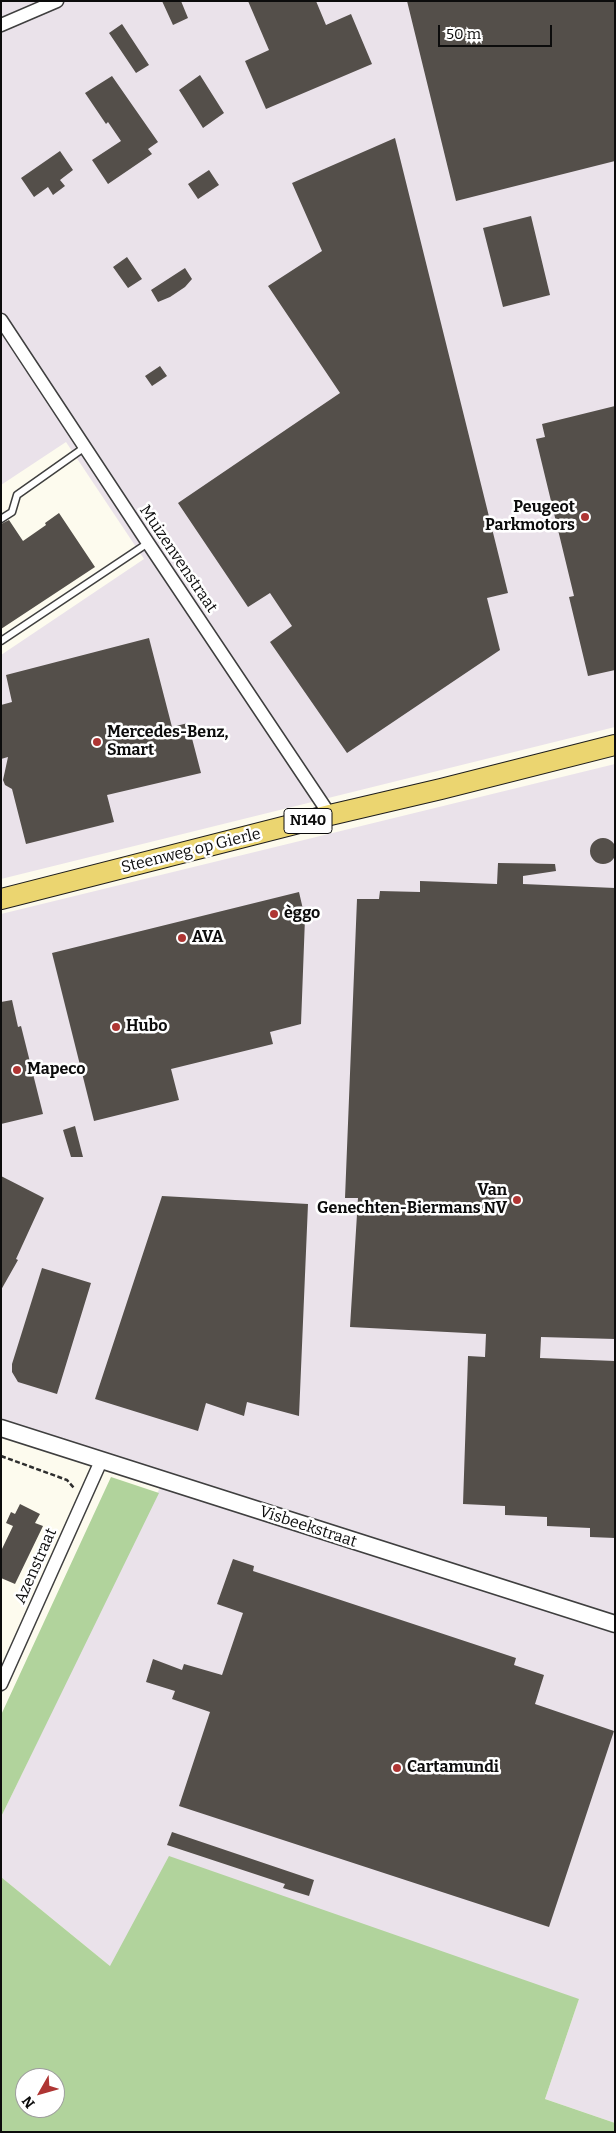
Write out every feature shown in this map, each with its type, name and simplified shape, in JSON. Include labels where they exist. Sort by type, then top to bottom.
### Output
[{"type":"main road","name":"Steenweg op Gierle","points":[[1,899],[615,745]]},
{"type":"street","points":[[1,25],[57,1]]},
{"type":"street","name":"Muizenvenstraat","points":[[1,320],[330,815]]},
{"type":"street","name":"Visbeekstraat","points":[[1,1428],[101,1462],[615,1624]]},
{"type":"street","name":"Azenstraat","points":[[1,1684],[101,1462]]},
{"type":"lane","points":[[1,519],[12,512],[17,495],[86,447]]},
{"type":"lane","points":[[1,641],[148,543]]},
{"type":"path","points":[[1,1456],[67,1480],[72,1484],[75,1491]]},
{"type":"shaded area","points":[[1,1],[615,1],[615,727],[1,879],[1,655],[144,559],[66,442],[1,485]]},
{"type":"shaded area","points":[[615,764],[615,2123],[545,2099],[579,1999],[110,1966],[1,1877],[1,1817],[167,1473],[1,1420],[1,914]]},
{"type":"green space","points":[[111,1477],[159,1493],[1,1817],[1,1715]]},
{"type":"green space","points":[[169,1856],[579,1999],[545,2099],[615,2123],[615,2132],[1,2132],[1,1877],[110,1966]]},
{"type":"building","points":[[162,1],[181,1],[188,18],[173,25]]},
{"type":"building","points":[[248,1],[316,1],[326,25],[351,14],[372,64],[266,109],[245,61],[269,50]]},
{"type":"building","points":[[407,1],[615,1],[615,161],[456,201]]},
{"type":"building","points":[[122,24],[149,65],[136,73],[109,33]]},
{"type":"building","points":[[200,75],[224,113],[203,128],[179,90]]},
{"type":"building","points":[[112,76],[158,142],[148,149],[152,154],[108,184],[92,160],[121,141],[108,122],[106,124],[85,93]]},
{"type":"building","points":[[395,138],[508,593],[487,598],[500,650],[347,753],[270,642],[292,626],[270,593],[248,607],[178,503],[340,393],[268,286],[322,251],[292,183]]},
{"type":"building","points":[[60,151],[73,170],[60,180],[65,186],[53,195],[48,187],[34,197],[21,178]]},
{"type":"building","points":[[209,170],[219,185],[198,199],[188,184]]},
{"type":"building","points":[[531,216],[550,295],[503,307],[483,228]]},
{"type":"building","points":[[127,257],[142,279],[128,288],[113,267]]},
{"type":"building","points":[[185,268],[192,279],[185,287],[158,302],[151,290]]},
{"type":"building","points":[[160,366],[167,376],[152,386],[145,376]]},
{"type":"building","name":"Peugeot Parkmotors","points":[[615,406],[615,670],[588,676],[569,597],[574,596],[536,439],[545,437],[542,424]]},
{"type":"building","points":[[59,513],[95,567],[1,629],[1,524],[9,520],[23,541]]},
{"type":"building","name":"Mercedes-Benz, Smart","points":[[149,638],[172,727],[188,723],[201,773],[107,795],[114,822],[26,844],[12,789],[5,785],[3,780],[8,757],[1,759],[1,705],[12,702],[6,675]]},
{"type":"building","points":[[603,838],[612,842],[616,851],[612,860],[603,864],[594,860],[590,851],[594,842]]},
{"type":"building","name":"Van Genechten-Biermans NV","points":[[498,863],[555,864],[556,871],[523,876],[523,884],[615,888],[615,1339],[541,1337],[540,1358],[615,1361],[615,1538],[590,1537],[590,1528],[547,1526],[547,1517],[505,1515],[505,1506],[463,1504],[468,1356],[485,1357],[486,1334],[350,1327],[358,1198],[345,1198],[357,899],[379,899],[380,891],[420,892],[420,881],[497,884]]},
{"type":"building","points":[[299,892],[305,918],[301,1024],[270,1032],[273,1044],[171,1069],[179,1100],[94,1121],[52,953]]},
{"type":"building","name":"Mapeco","points":[[12,1000],[18,1027],[21,1026],[43,1114],[1,1124],[1,1002]]},
{"type":"building","points":[[75,1126],[83,1157],[71,1157],[63,1130]]},
{"type":"building","points":[[1,1176],[44,1198],[16,1259],[18,1260],[1,1290]]},
{"type":"building","points":[[162,1196],[308,1204],[299,1416],[247,1402],[244,1416],[206,1403],[198,1431],[95,1399]]},
{"type":"building","points":[[42,1268],[91,1283],[57,1394],[18,1382],[12,1372],[12,1364]]},
{"type":"building","points":[[20,1504],[40,1514],[35,1523],[43,1526],[15,1584],[1,1578],[1,1551],[13,1526],[6,1523],[11,1512],[15,1514]]},
{"type":"building","name":"Cartamundi","points":[[233,1559],[254,1566],[253,1571],[516,1658],[514,1665],[544,1675],[535,1704],[614,1731],[549,1927],[179,1806],[210,1712],[172,1699],[175,1691],[146,1682],[153,1659],[182,1670],[184,1664],[222,1675],[243,1613],[217,1604]]},
{"type":"building","points":[[172,1832],[314,1880],[309,1896],[283,1888],[285,1884],[167,1845]]},
{"type":"place","name":"Peugeot Parkmotors","points":[[585,517]]},
{"type":"place","name":"Mercedes-Benz, Smart","points":[[97,742]]},
{"type":"place","name":"èggo","points":[[274,914]]},
{"type":"place","name":"AVA","points":[[182,938]]},
{"type":"place","name":"Hubo","points":[[116,1027]]},
{"type":"place","name":"Mapeco","points":[[17,1070]]},
{"type":"place","name":"Van Genechten-Biermans NV","points":[[517,1200]]},
{"type":"place","name":"Cartamundi","points":[[397,1768]]}]
